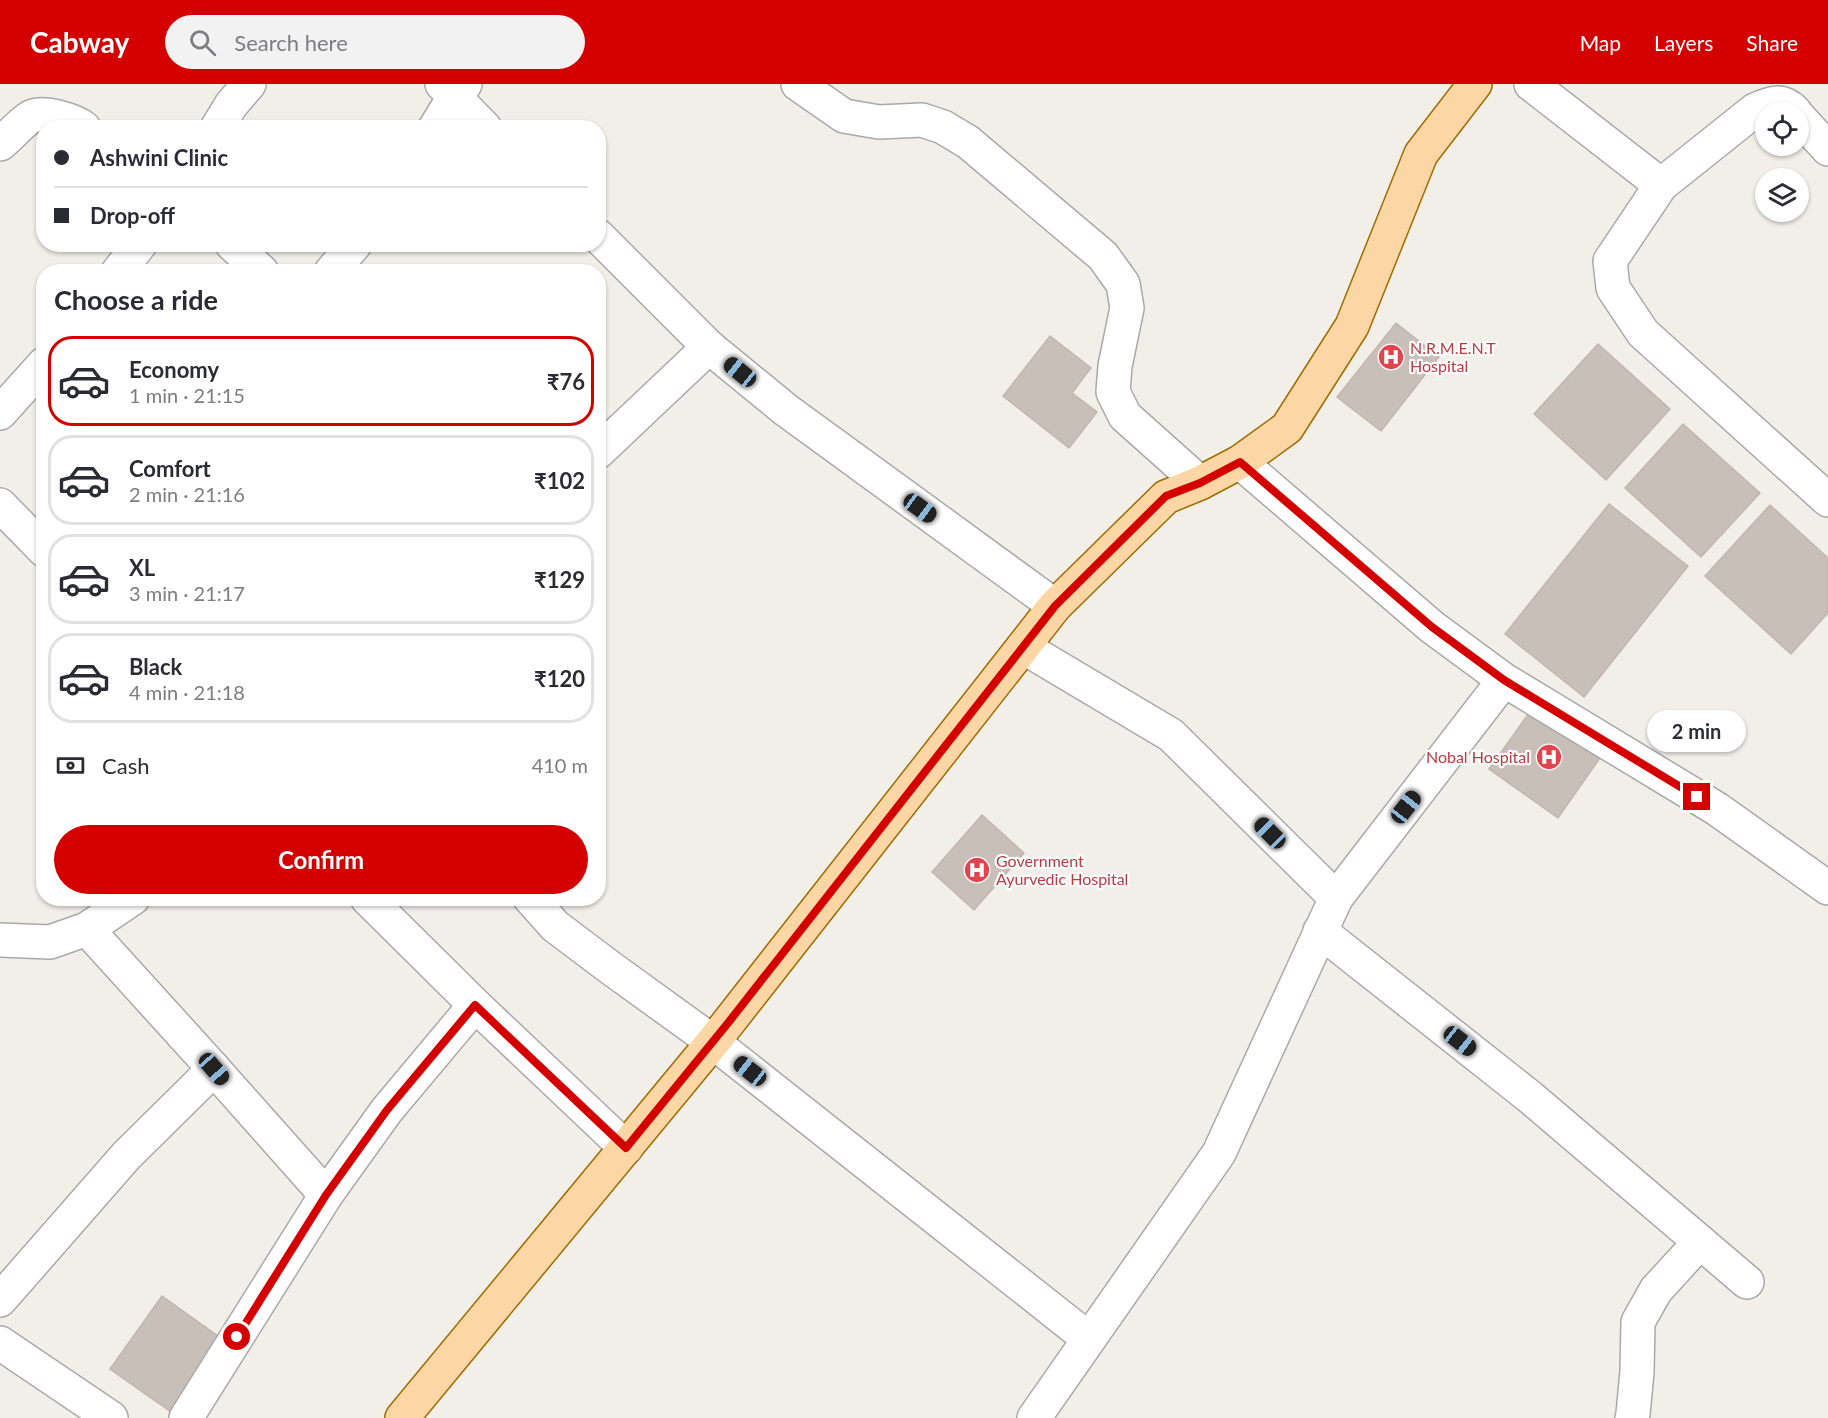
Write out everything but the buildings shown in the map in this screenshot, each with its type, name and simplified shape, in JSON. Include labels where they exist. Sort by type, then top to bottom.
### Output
[{"type":"main road","points":[[402,1418],[713,1042],[1055,606],[1166,496],[1200,483],[1240,462],[1287,428],[1352,326],[1421,154],[1475,84]]},
{"type":"street","points":[[222,120],[249,84]]},
{"type":"street","points":[[798,84],[844,116],[879,122],[922,120],[943,127],[968,142],[1103,256],[1123,284],[1127,308],[1115,366],[1113,392],[1125,416],[1200,483]]},
{"type":"street","points":[[1531,84],[1661,185]]},
{"type":"street","points":[[439,120],[453,88],[479,120]]},
{"type":"street","points":[[1755,110],[1661,185],[1610,261],[1613,288],[1643,333],[1828,500]]},
{"type":"street","points":[[0,144],[32,116],[51,115],[68,120]]},
{"type":"street","points":[[1809,128],[1828,149]]},
{"type":"street","points":[[606,244],[709,347],[786,410],[1055,606]]},
{"type":"street","points":[[124,264],[134,252]]},
{"type":"street","points":[[241,252],[253,264]]},
{"type":"street","points":[[338,264],[348,252]]},
{"type":"street","points":[[606,444],[709,347]]},
{"type":"street","points":[[0,413],[36,372]]},
{"type":"street","points":[[1240,462],[1432,627],[1504,680],[1717,809],[1828,888]]},
{"type":"street","points":[[0,505],[36,542]]},
{"type":"street","points":[[1023,647],[1171,735],[1336,898]]},
{"type":"street","points":[[1034,1418],[1219,1153],[1336,898],[1504,680]]},
{"type":"street","points":[[0,940],[50,942],[87,929],[121,906]]},
{"type":"street","points":[[375,906],[475,1005],[626,1148]]},
{"type":"street","points":[[537,906],[555,926],[713,1042],[1089,1339]]},
{"type":"street","points":[[87,929],[326,1195]]},
{"type":"street","points":[[1320,931],[1530,1097],[1747,1282]]},
{"type":"street","points":[[186,1418],[326,1195],[387,1110],[475,1005]]},
{"type":"street","points":[[0,1300],[126,1156],[214,1069]]},
{"type":"street","points":[[1632,1418],[1637,1372],[1638,1322],[1656,1290],[1700,1242]]},
{"type":"street","points":[[0,1343],[111,1418]]},
{"type":"place","name":"N.R.M.E.N.T Hospital","points":[[1391,357]]},
{"type":"place","name":"Nobal Hospital","points":[[1549,757]]},
{"type":"place","name":"Government Ayurvedic Hospital","points":[[977,870]]},
{"type":"route","points":[[237,1337],[326,1195],[387,1110],[475,1005],[626,1148],[728,1023],[1055,606],[1166,496],[1200,483],[1240,462],[1432,627],[1504,680],[1697,797]]}]
